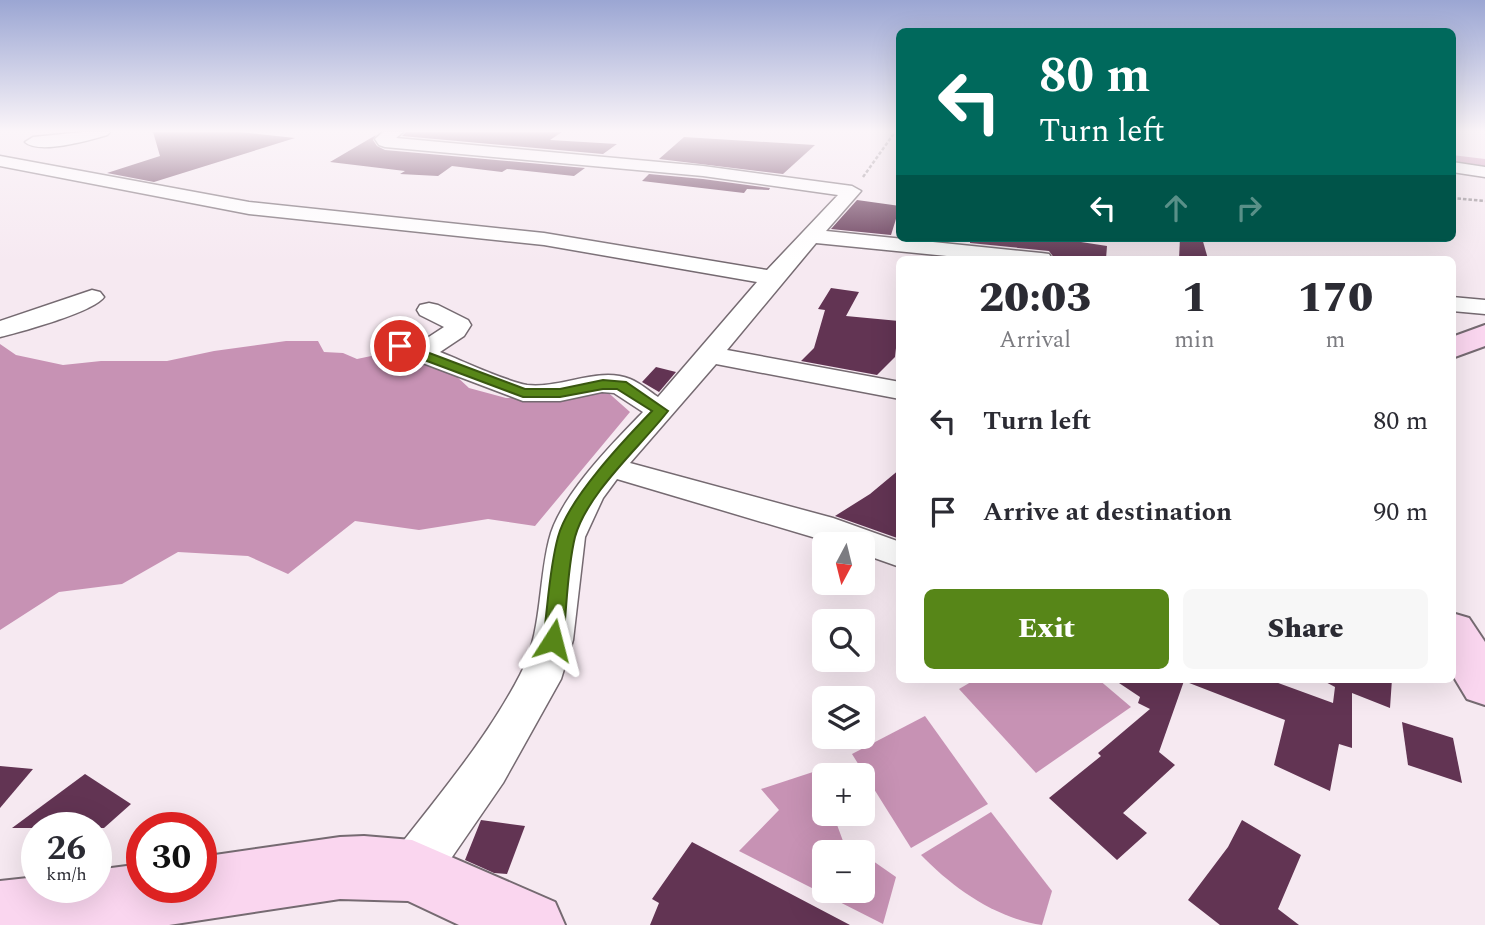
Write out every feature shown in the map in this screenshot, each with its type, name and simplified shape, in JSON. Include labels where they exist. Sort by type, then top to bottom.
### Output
[{"type":"main road","points":[[1456,347],[1485,334]]},
{"type":"main road","points":[[1456,637],[1485,684]]},
{"type":"main road","points":[[0,914],[243,884],[340,868],[412,871],[525,924]]},
{"type":"street","points":[[75,175],[249,208],[544,239],[772,278]]},
{"type":"street","points":[[737,175],[851,189]]},
{"type":"street","points":[[412,871],[487,768],[540,679],[553,640],[567,537],[588,495],[610,467],[649,402],[710,355],[772,278],[851,189]]},
{"type":"street","points":[[812,236],[1011,256]]},
{"type":"street","points":[[0,329],[64,309],[92,297]]},
{"type":"street","points":[[1456,304],[1485,307]]},
{"type":"street","points":[[429,310],[459,325],[455,331],[410,350],[523,393],[560,393],[603,384],[621,385],[649,402]]},
{"type":"street","points":[[710,355],[896,390]]},
{"type":"street","points":[[610,467],[821,526],[896,554]]},
{"type":"path","points":[[851,189],[862,175]]},
{"type":"path","points":[[1456,198],[1485,201]]},
{"type":"shaded area","points":[[286,341],[318,341],[324,352],[343,353],[357,359],[376,355],[427,365],[455,375],[469,388],[506,398],[549,397],[603,388],[630,412],[535,526],[488,519],[419,530],[355,521],[288,574],[248,556],[178,552],[122,584],[59,592],[0,630],[0,344],[16,355],[63,365],[101,361],[167,361]]},
{"type":"shaded area","points":[[969,683],[1103,683],[1131,707],[1036,773],[959,689]]},
{"type":"shaded area","points":[[925,716],[988,804],[911,848],[875,791],[875,763],[858,763],[852,754],[862,749],[875,749],[875,742]]},
{"type":"shaded area","points":[[812,772],[812,826],[837,826],[843,840],[812,840],[812,888],[739,851],[779,810],[761,789]]},
{"type":"shaded area","points":[[991,812],[1052,891],[1042,925],[1008,916],[976,900],[947,879],[921,855]]},
{"type":"shaded area","points":[[875,862],[896,877],[883,924],[842,903],[875,903]]},
{"type":"building","points":[[118,175],[176,175],[154,182]]},
{"type":"building","points":[[648,175],[662,175],[770,188],[747,189],[744,193],[642,181]]},
{"type":"building","points":[[857,200],[896,205],[896,219],[891,235],[831,229]]},
{"type":"building","points":[[1081,242],[1107,246],[1106,256],[1053,256],[1049,251],[970,243]]},
{"type":"building","points":[[1180,242],[1203,242],[1207,256],[1179,256]]},
{"type":"building","points":[[831,288],[859,292],[846,316],[896,321],[895,357],[877,375],[801,361],[814,348],[825,310],[818,309]]},
{"type":"building","points":[[656,367],[676,372],[659,392],[642,382]]},
{"type":"building","points":[[896,472],[896,538],[835,516],[870,494]]},
{"type":"building","points":[[1119,683],[1183,683],[1159,752],[1175,765],[1123,813],[1147,833],[1117,860],[1049,798],[1101,756],[1098,753],[1150,709],[1138,703],[1140,697]]},
{"type":"building","points":[[1189,683],[1278,683],[1333,703],[1335,687],[1328,683],[1392,683],[1390,708],[1352,693],[1352,748],[1339,744],[1330,791],[1274,765],[1285,720]]},
{"type":"building","points":[[1402,722],[1453,738],[1462,783],[1408,765]]},
{"type":"building","points":[[0,766],[33,769],[0,808]]},
{"type":"building","points":[[85,774],[131,804],[112,821],[112,812],[34,812]]},
{"type":"building","points":[[481,820],[525,826],[507,874],[494,873],[465,860]]},
{"type":"building","points":[[1242,820],[1301,855],[1278,909],[1299,925],[1220,925],[1188,900],[1228,847]]},
{"type":"building","points":[[692,842],[850,925],[650,925],[659,903],[652,899]]},
{"type":"route","points":[[400,346],[523,393],[560,393],[603,384],[621,385],[661,411],[621,453],[588,495],[576,516],[567,537],[553,640]]}]
